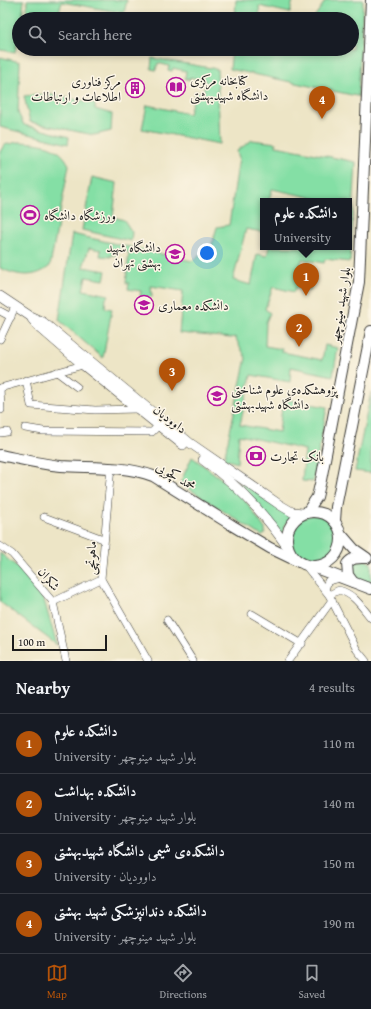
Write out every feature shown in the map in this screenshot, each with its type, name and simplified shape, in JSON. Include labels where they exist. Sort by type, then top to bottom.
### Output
[{"type":"main road","name":"بلوار شهید مینوچهر","points":[[305,513],[316,497],[321,480],[359,282],[371,0]]},
{"type":"main road","points":[[335,522],[336,507],[371,331]]},
{"type":"main road","name":"محمد کچویی","points":[[0,456],[60,466],[111,467],[129,469],[153,476],[270,548],[305,564],[371,589]]},
{"type":"main road","points":[[341,534],[340,547],[334,557],[327,563],[305,564],[288,548],[287,532],[296,518],[305,513],[322,512],[335,522],[341,534],[354,549],[368,559]]},
{"type":"main road","points":[[349,580],[347,564],[350,560],[356,557],[368,559]]},
{"type":"street","name":"داوودیان","points":[[0,296],[15,307],[43,322],[232,477],[272,525],[288,548]]},
{"type":"street","points":[[0,339],[15,307]]},
{"type":"street","points":[[0,311],[11,317]]},
{"type":"street","name":"داوودیان","points":[[30,316],[39,327],[83,365],[158,426],[232,477],[292,512],[305,513]]},
{"type":"street","points":[[1,410],[0,388],[83,365]]},
{"type":"street","points":[[57,372],[78,387]]},
{"type":"street","points":[[26,380],[31,405],[95,410],[137,409]]},
{"type":"street","points":[[25,428],[43,431],[152,432],[158,426]]},
{"type":"street","name":"ماهوتچی","points":[[111,467],[103,539],[101,579],[148,661]]},
{"type":"street","points":[[44,517],[103,539]]},
{"type":"street","name":"شکران","points":[[0,546],[12,554],[52,602],[66,661]]},
{"type":"street","points":[[305,564],[329,594],[357,650],[366,661]]},
{"type":"street","points":[[52,602],[101,579]]},
{"type":"street","points":[[288,661],[302,644],[329,594],[328,581],[332,579],[349,580]]},
{"type":"street","points":[[329,594],[339,590],[346,592],[355,598],[371,618]]},
{"type":"street","points":[[252,614],[302,644]]},
{"type":"street","points":[[167,620],[190,660]]},
{"type":"green space","points":[[0,0],[24,0],[23,12],[12,12],[12,52],[0,50]]},
{"type":"green space","points":[[27,0],[127,0],[124,12],[62,2],[59,12],[27,12]]},
{"type":"green space","points":[[236,0],[293,0],[290,12],[259,6],[259,12],[235,12]]},
{"type":"green space","points":[[326,0],[363,0],[358,96],[366,98],[230,69],[231,56],[359,56],[359,12],[318,12]]},
{"type":"green space","points":[[0,57],[20,62],[18,113],[24,125],[69,137],[68,144],[0,127]]},
{"type":"green space","points":[[152,58],[217,69],[220,144],[142,129],[147,105],[189,114],[195,91],[203,93],[206,81],[190,77],[190,80],[185,79],[186,71],[173,68],[172,71],[168,70],[169,66],[158,63],[156,70],[151,69]]},
{"type":"green space","points":[[46,94],[95,103],[95,109],[112,114],[111,131],[94,135],[30,122],[24,96]]},
{"type":"green space","points":[[252,140],[276,143],[276,146],[356,162],[352,229],[352,198],[314,198],[272,189],[270,198],[260,198],[260,231],[246,229],[233,280],[251,285],[257,254],[267,256],[268,250],[351,250],[350,262],[325,259],[324,263],[302,259],[299,273],[313,276],[310,291],[295,288],[294,292],[273,287],[265,309],[270,313],[266,322],[265,346],[282,349],[282,352],[322,360],[325,345],[338,348],[333,376],[291,367],[290,382],[251,375],[240,425],[279,432],[283,399],[327,407],[313,482],[302,481],[305,450],[239,435],[237,463],[224,459],[246,358],[235,337],[231,338],[179,333],[183,291],[151,286],[152,297],[140,296],[141,291],[128,289],[129,283],[126,283],[129,252],[118,250],[117,255],[111,255],[111,257],[100,256],[101,250],[89,248],[83,267],[106,271],[104,280],[86,277],[83,290],[109,295],[106,298],[105,308],[112,309],[103,358],[59,320],[72,234],[192,261],[211,248],[217,227],[229,225],[239,158],[237,151]]},
{"type":"green space","name":"ورزشگاه دانشگاه","points":[[18,142],[48,146],[60,153],[69,165],[50,266],[38,273],[26,275],[13,273],[0,268],[0,152],[4,145]]},
{"type":"green space","points":[[92,177],[117,183],[113,217],[124,220],[132,232],[131,241],[82,230]]},
{"type":"green space","points":[[371,392],[371,473],[355,471]]},
{"type":"green space","points":[[192,457],[223,480],[247,503],[265,529],[265,534],[262,536],[180,483]]},
{"type":"green space","points":[[239,483],[250,487],[293,516],[284,526],[283,536]]},
{"type":"green space","points":[[310,515],[318,515],[327,519],[333,525],[337,538],[333,551],[327,557],[318,561],[310,561],[301,557],[295,551],[291,542],[291,534],[295,525],[301,519]]},
{"type":"green space","points":[[0,553],[21,570],[44,600],[57,645],[0,602]]},
{"type":"green space","points":[[365,560],[371,563],[371,586],[356,579],[351,570],[350,564]]},
{"type":"place","name":"کتابخانه مرکزی دانشگاه شهیدبهشتی","points":[[176,87]]},
{"type":"place","name":"مرکز فناوری اطلاعات و ارتباطات","points":[[135,88]]},
{"type":"place","name":"دانشکده دندانپزشکی شهید بهشتی","points":[[322,119]]},
{"type":"place","name":"ورزشگاه دانشگاه","points":[[30,215]]},
{"type":"place","name":"دانشگاه شهید بهشتی تهران","points":[[175,254]]},
{"type":"place","name":"دانشکده علوم","points":[[306,296]]},
{"type":"place","name":"دانشکده معماری","points":[[144,305]]},
{"type":"place","name":"دانشکده بهداشت","points":[[299,347]]},
{"type":"place","name":"دانشکده‌ی شیمی دانشگاه شهیدبهشتی","points":[[172,391]]},
{"type":"place","name":"پژوهشکده‌ی علوم شناختی دانشگاه شهیدبهشتی","points":[[217,396]]},
{"type":"place","name":"بانک تجارت","points":[[256,456]]}]
